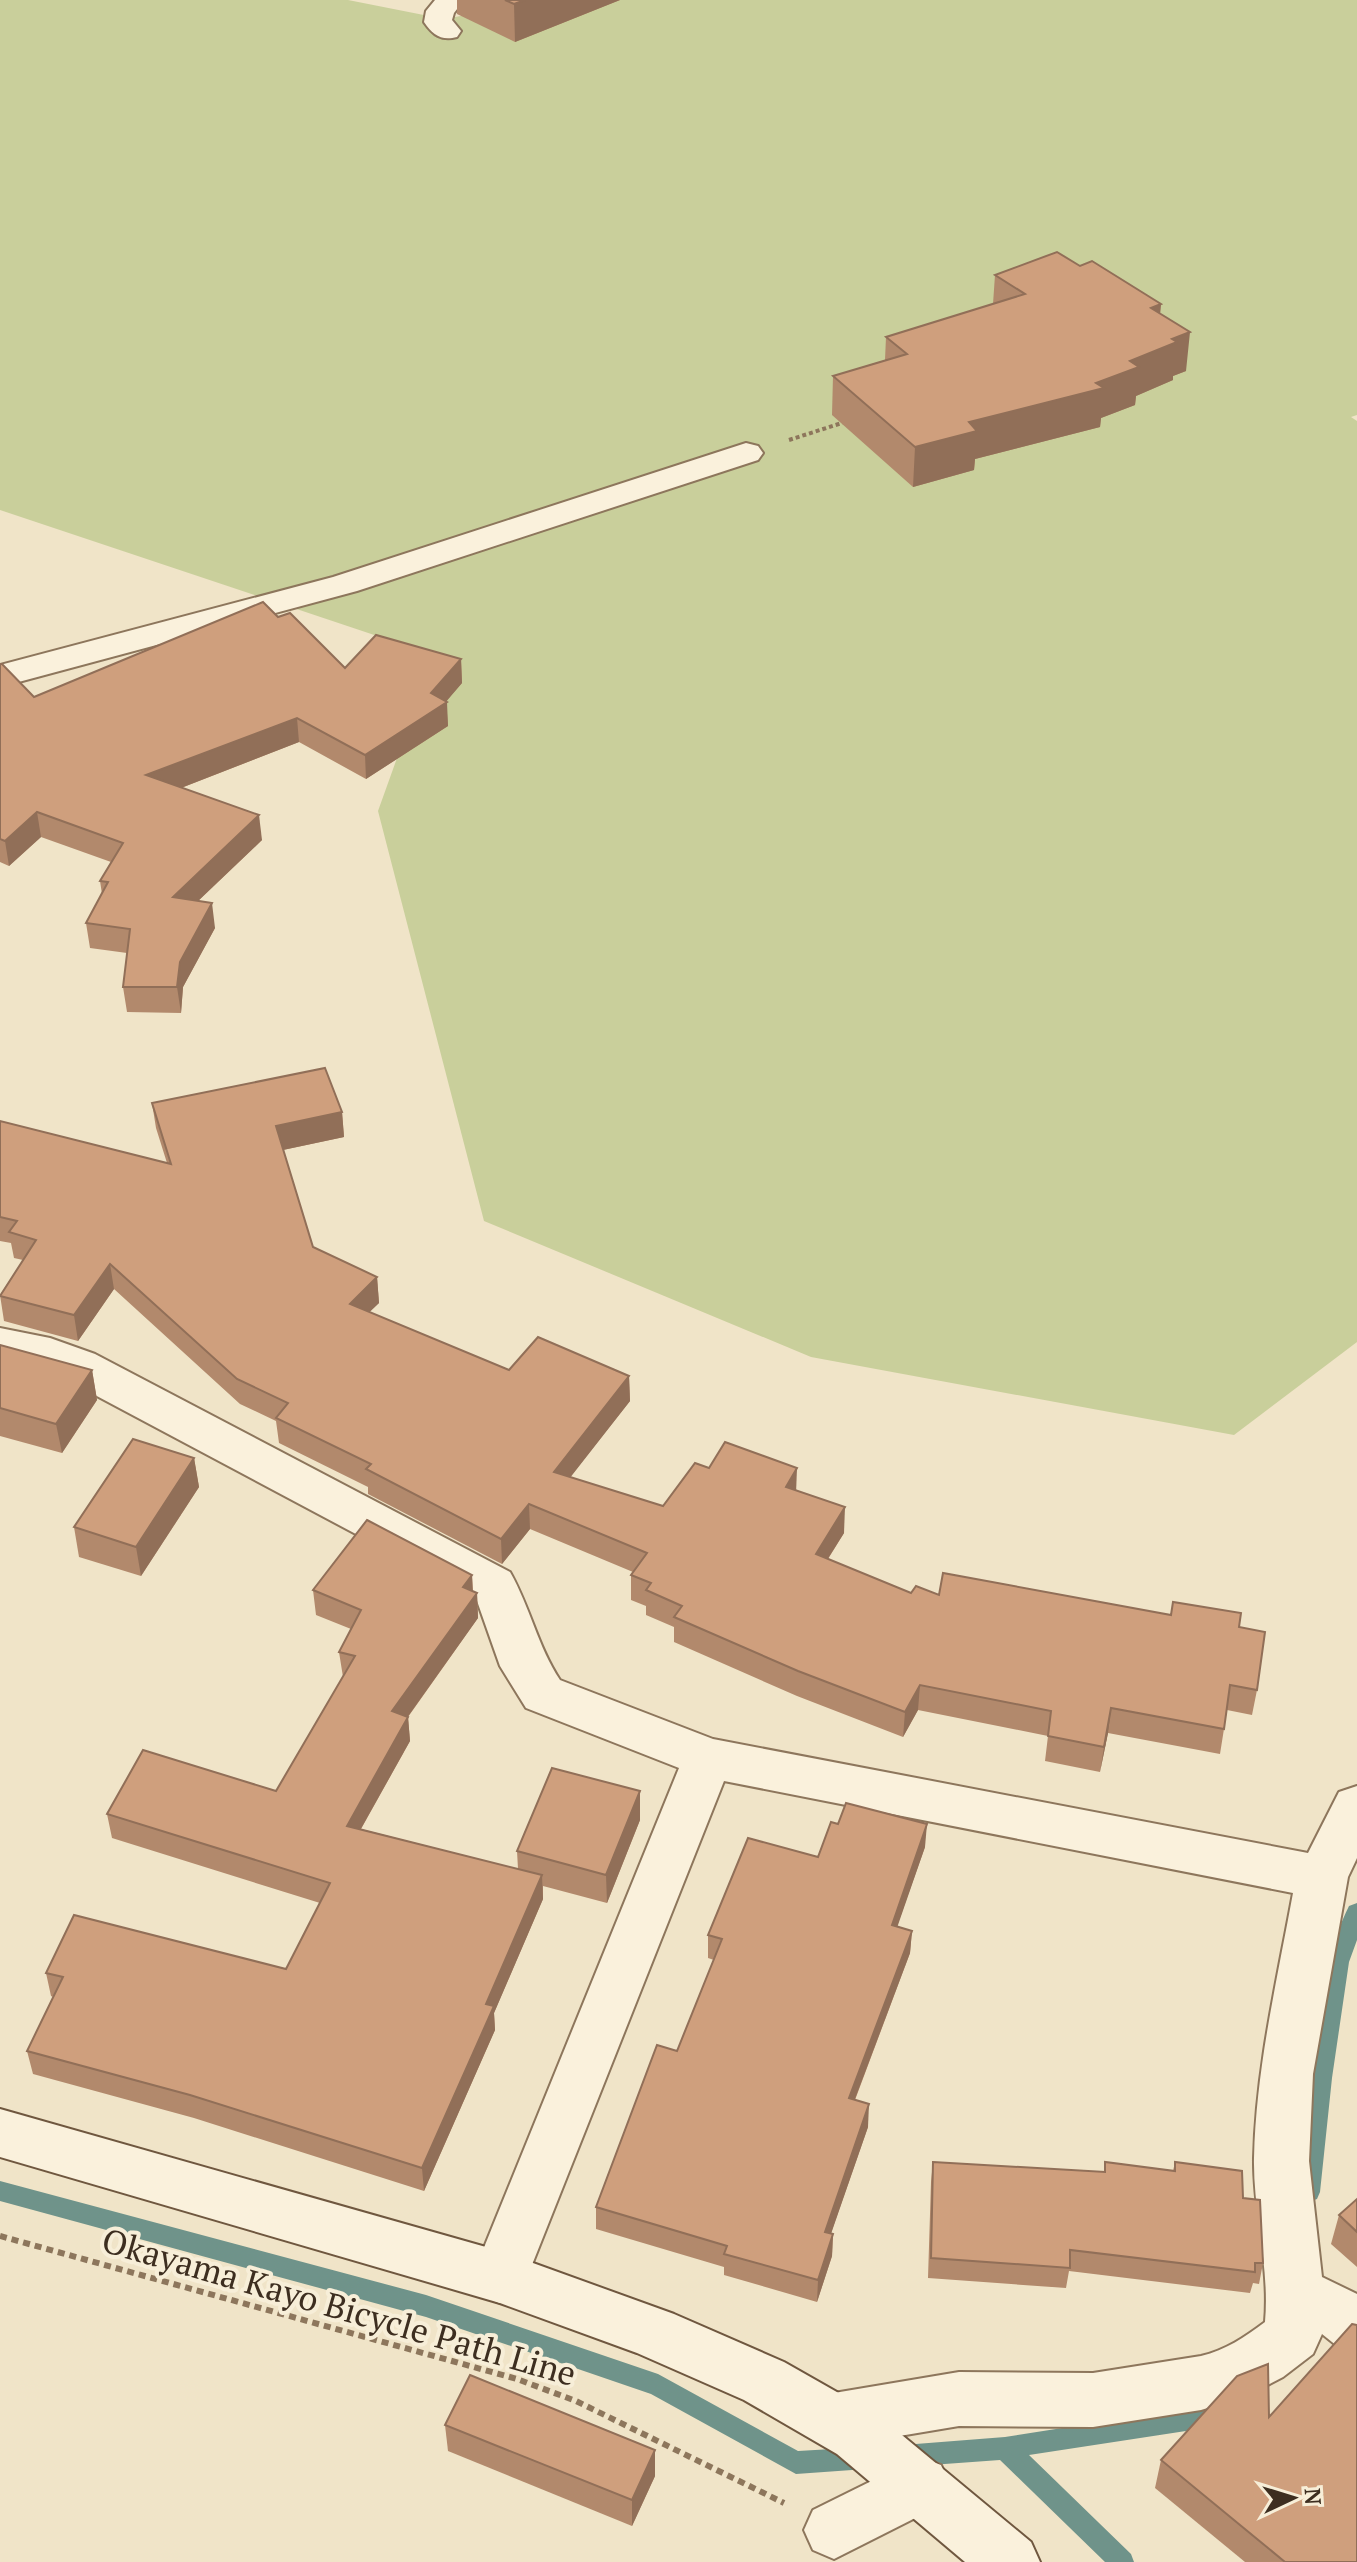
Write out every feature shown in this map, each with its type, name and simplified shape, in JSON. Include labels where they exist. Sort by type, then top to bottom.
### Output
[{"type":"street","points":[[447,31],[438,22],[440,11],[450,0]]},
{"type":"street","points":[[0,676],[345,584],[746,453]]},
{"type":"street","points":[[0,1344],[50,1354],[79,1366],[493,1585],[502,1601],[524,1666],[543,1694],[708,1758],[1322,1877]]},
{"type":"street","points":[[500,2277],[708,1758]]},
{"type":"street","points":[[846,2428],[959,2399],[1093,2400],[1227,2377],[1263,2358],[1323,2307],[1281,2161],[1286,2074],[1322,1877],[1357,1807]]},
{"type":"street","points":[[0,2133],[500,2277],[654,2333],[764,2381],[846,2428],[916,2481],[1010,2562]]},
{"type":"street","points":[[834,2530],[916,2481]]},
{"type":"path","points":[[827,428],[856,419]]},
{"type":"path","name":"Okayama Kayo Bicycle Path Line","points":[[0,2236],[517,2379],[576,2401],[834,2530]]},
{"type":"green space","points":[[0,0],[348,0],[444,19],[548,0],[1357,0],[1357,415],[1351,417],[1357,421],[1357,1342],[1234,1435],[811,1357],[484,1221],[378,811],[434,655],[0,510]]},
{"type":"building","points":[[1057,252],[1080,266],[1092,261],[1161,304],[1151,308],[1190,332],[1172,339],[1177,342],[1130,361],[1139,367],[1096,383],[1104,388],[969,422],[977,431],[915,447],[833,376],[907,354],[886,337],[1025,294],[995,275]]},
{"type":"building","points":[[263,602],[278,617],[290,613],[345,668],[376,635],[461,659],[431,693],[447,702],[365,755],[297,718],[146,775],[259,815],[173,897],[212,903],[180,962],[177,987],[123,987],[130,929],[86,923],[108,882],[100,881],[123,843],[37,812],[5,841],[0,839],[0,664],[34,697]]},
{"type":"building","points":[[325,1068],[342,1112],[276,1126],[313,1247],[377,1277],[350,1304],[509,1370],[538,1337],[629,1376],[554,1472],[663,1506],[695,1463],[709,1468],[725,1442],[797,1468],[786,1487],[845,1507],[816,1554],[911,1593],[916,1586],[939,1595],[943,1573],[1171,1615],[1173,1602],[1241,1613],[1239,1627],[1265,1632],[1257,1690],[1230,1685],[1224,1729],[1111,1708],[1104,1747],[1048,1736],[1051,1711],[920,1685],[905,1712],[798,1671],[674,1617],[682,1606],[646,1590],[651,1583],[631,1575],[647,1553],[529,1504],[501,1539],[366,1469],[371,1464],[276,1418],[288,1403],[237,1379],[110,1264],[74,1315],[0,1296],[36,1240],[9,1232],[17,1221],[0,1217],[0,1121],[171,1164],[152,1103]]},
{"type":"building","points":[[0,1345],[92,1370],[56,1424],[0,1408]]},
{"type":"building","points":[[133,1439],[194,1458],[136,1547],[74,1527]]},
{"type":"building","points":[[367,1520],[472,1575],[463,1587],[477,1593],[392,1711],[408,1717],[347,1826],[542,1875],[486,2004],[494,2006],[422,2168],[190,2095],[27,2051],[63,1977],[46,1973],[74,1915],[286,1969],[330,1883],[107,1814],[143,1750],[276,1791],[355,1656],[339,1652],[361,1610],[313,1590]]},
{"type":"building","points":[[552,1768],[640,1791],[606,1875],[517,1851]]},
{"type":"building","points":[[846,1803],[927,1824],[892,1925],[912,1931],[849,2098],[869,2104],[825,2232],[833,2234],[818,2280],[724,2254],[727,2246],[596,2207],[657,2045],[677,2051],[722,1939],[708,1935],[748,1838],[818,1857],[831,1822],[838,1824]]},
{"type":"building","points":[[933,2162],[1105,2172],[1105,2162],[1175,2171],[1175,2162],[1242,2171],[1243,2198],[1260,2200],[1263,2263],[1255,2263],[1255,2272],[1070,2250],[1070,2268],[931,2258]]},
{"type":"building","points":[[1357,2199],[1357,2232],[1339,2215]]},
{"type":"building","points":[[1352,2324],[1357,2325],[1357,2562],[1285,2562],[1161,2460],[1237,2376],[1268,2364],[1269,2417]]},
{"type":"building","points":[[470,2375],[655,2450],[632,2500],[445,2425]]},
{"type":"waterway","points":[[1309,2192],[1338,1962],[1357,1912]]},
{"type":"waterway","points":[[0,2191],[426,2306],[658,2385],[796,2463],[866,2458]]},
{"type":"waterway","points":[[1005,2448],[1212,2416],[1221,2411]]},
{"type":"waterway","points":[[903,2456],[1005,2448]]},
{"type":"waterway","points":[[1005,2448],[1122,2562]]}]
